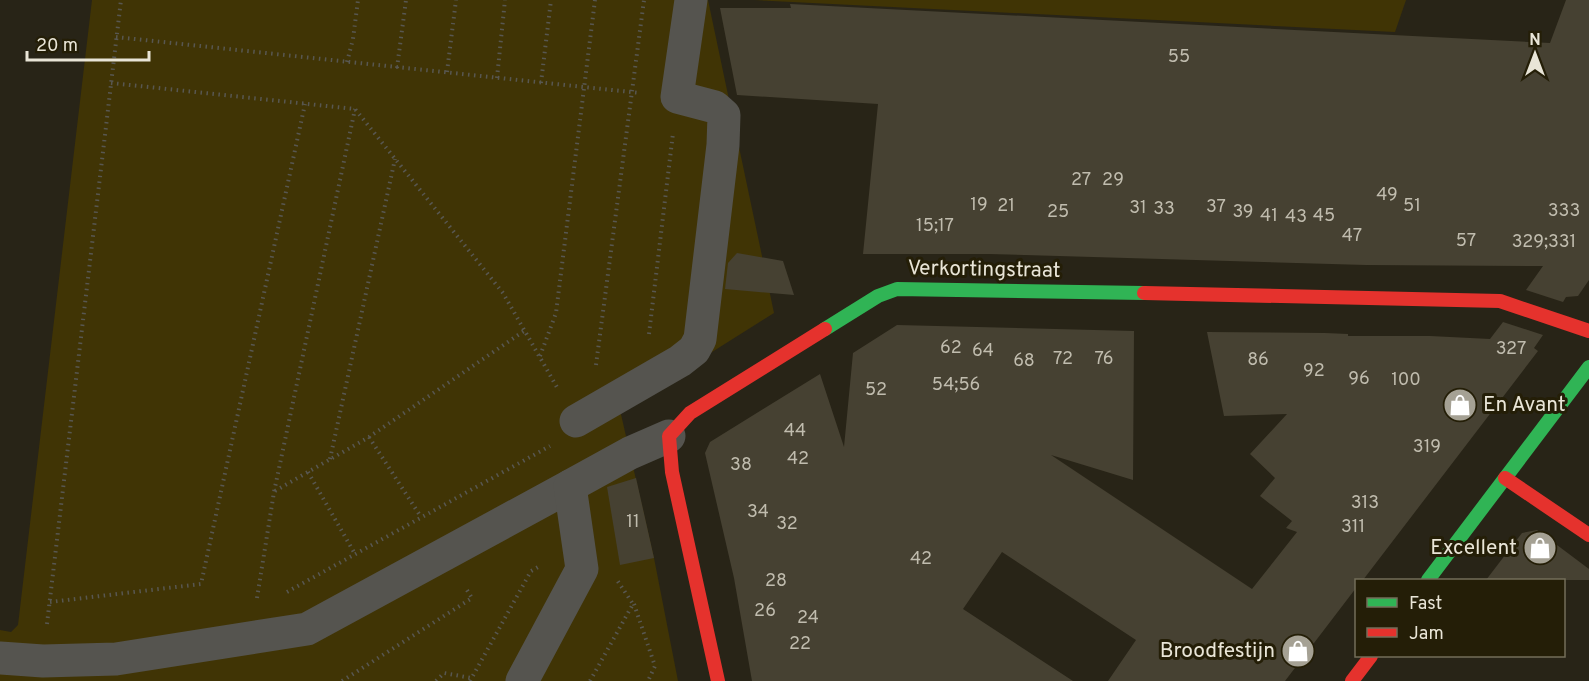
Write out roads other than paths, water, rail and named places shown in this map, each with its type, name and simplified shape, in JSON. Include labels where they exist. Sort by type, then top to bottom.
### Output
[{"type":"street","points":[[588,414],[643,383],[694,350],[700,339],[723,145],[724,115],[715,107],[677,97],[691,0]]},
{"type":"street","name":"Verkortingstraat","points":[[669,436],[690,413],[878,296],[897,289],[1500,301],[1589,331]]},
{"type":"street","points":[[1429,579],[1589,367]]},
{"type":"street","points":[[0,658],[43,661],[116,659],[307,629],[630,453],[669,436],[672,472],[718,681]]},
{"type":"street","points":[[1505,478],[1589,535]]},
{"type":"street","points":[[522,681],[582,568],[570,486]]},
{"type":"street","points":[[1352,681],[1370,657]]},
{"type":"place","name":"En Avant","points":[[1460,405]]},
{"type":"place","name":"Excellent","points":[[1540,548]]},
{"type":"place","name":"Broodfestijn","points":[[1298,651]]}]
